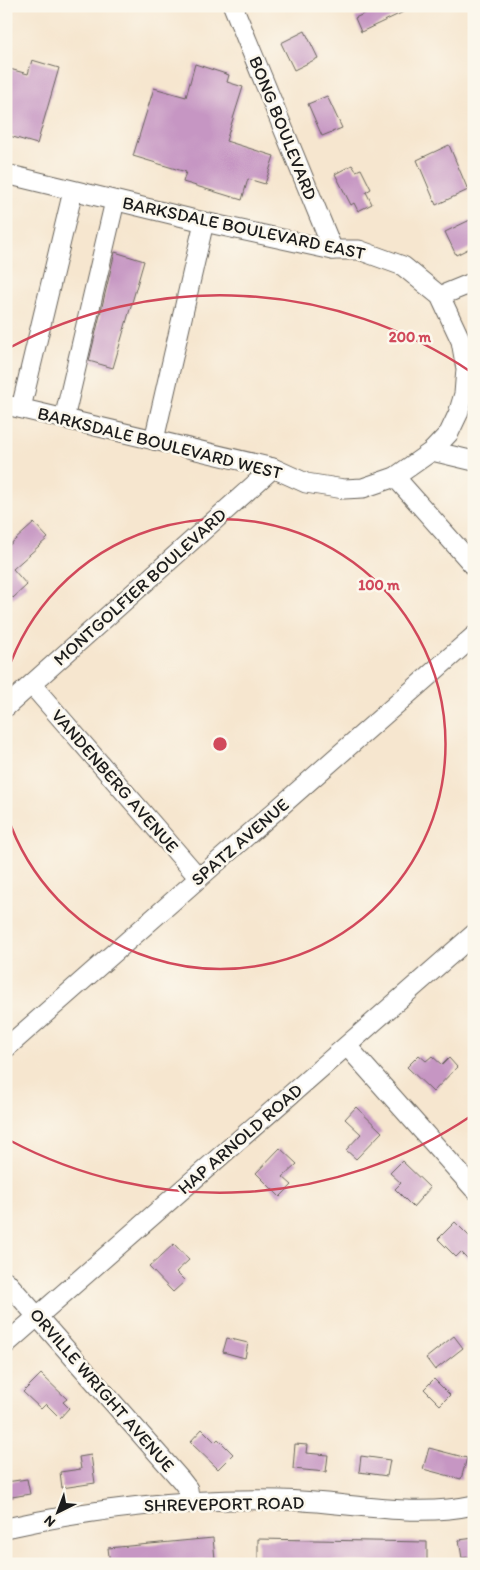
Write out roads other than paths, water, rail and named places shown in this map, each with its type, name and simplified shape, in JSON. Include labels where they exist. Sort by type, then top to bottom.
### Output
[{"type":"street","name":"BONG BOULEVARD","points":[[233,6],[333,250]]},
{"type":"street","name":"BARKSDALE BOULEVARD EAST","points":[[6,174],[204,222],[333,250],[359,250],[403,266],[440,296],[467,343],[462,401],[449,433],[428,454]]},
{"type":"street","points":[[14,406],[73,191]]},
{"type":"street","points":[[64,419],[115,201]]},
{"type":"street","points":[[154,440],[204,222]]},
{"type":"street","points":[[440,296],[474,282]]},
{"type":"street","name":"BARKSDALE BOULEVARD WEST","points":[[14,406],[273,468],[306,483],[344,489],[363,488],[395,477],[428,454]]},
{"type":"street","points":[[428,454],[474,461]]},
{"type":"street","name":"MONTGOLFIER BOULEVARD","points":[[6,707],[273,468]]},
{"type":"street","points":[[395,477],[474,566]]},
{"type":"street","name":"SPATZ AVENUE","points":[[6,1048],[474,636]]},
{"type":"street","name":"VANDENBERG AVENUE","points":[[32,684],[199,878]]},
{"type":"street","name":"HAP ARNOLD ROAD","points":[[6,1344],[474,934]]},
{"type":"street","points":[[347,1046],[474,1190]]},
{"type":"street","name":"ORVILLE WRIGHT AVENUE","points":[[6,1281],[181,1480],[188,1489],[189,1503]]},
{"type":"street","name":"SHREVEPORT ROAD","points":[[6,1528],[100,1511],[189,1503],[281,1500],[419,1509],[474,1505]]}]
